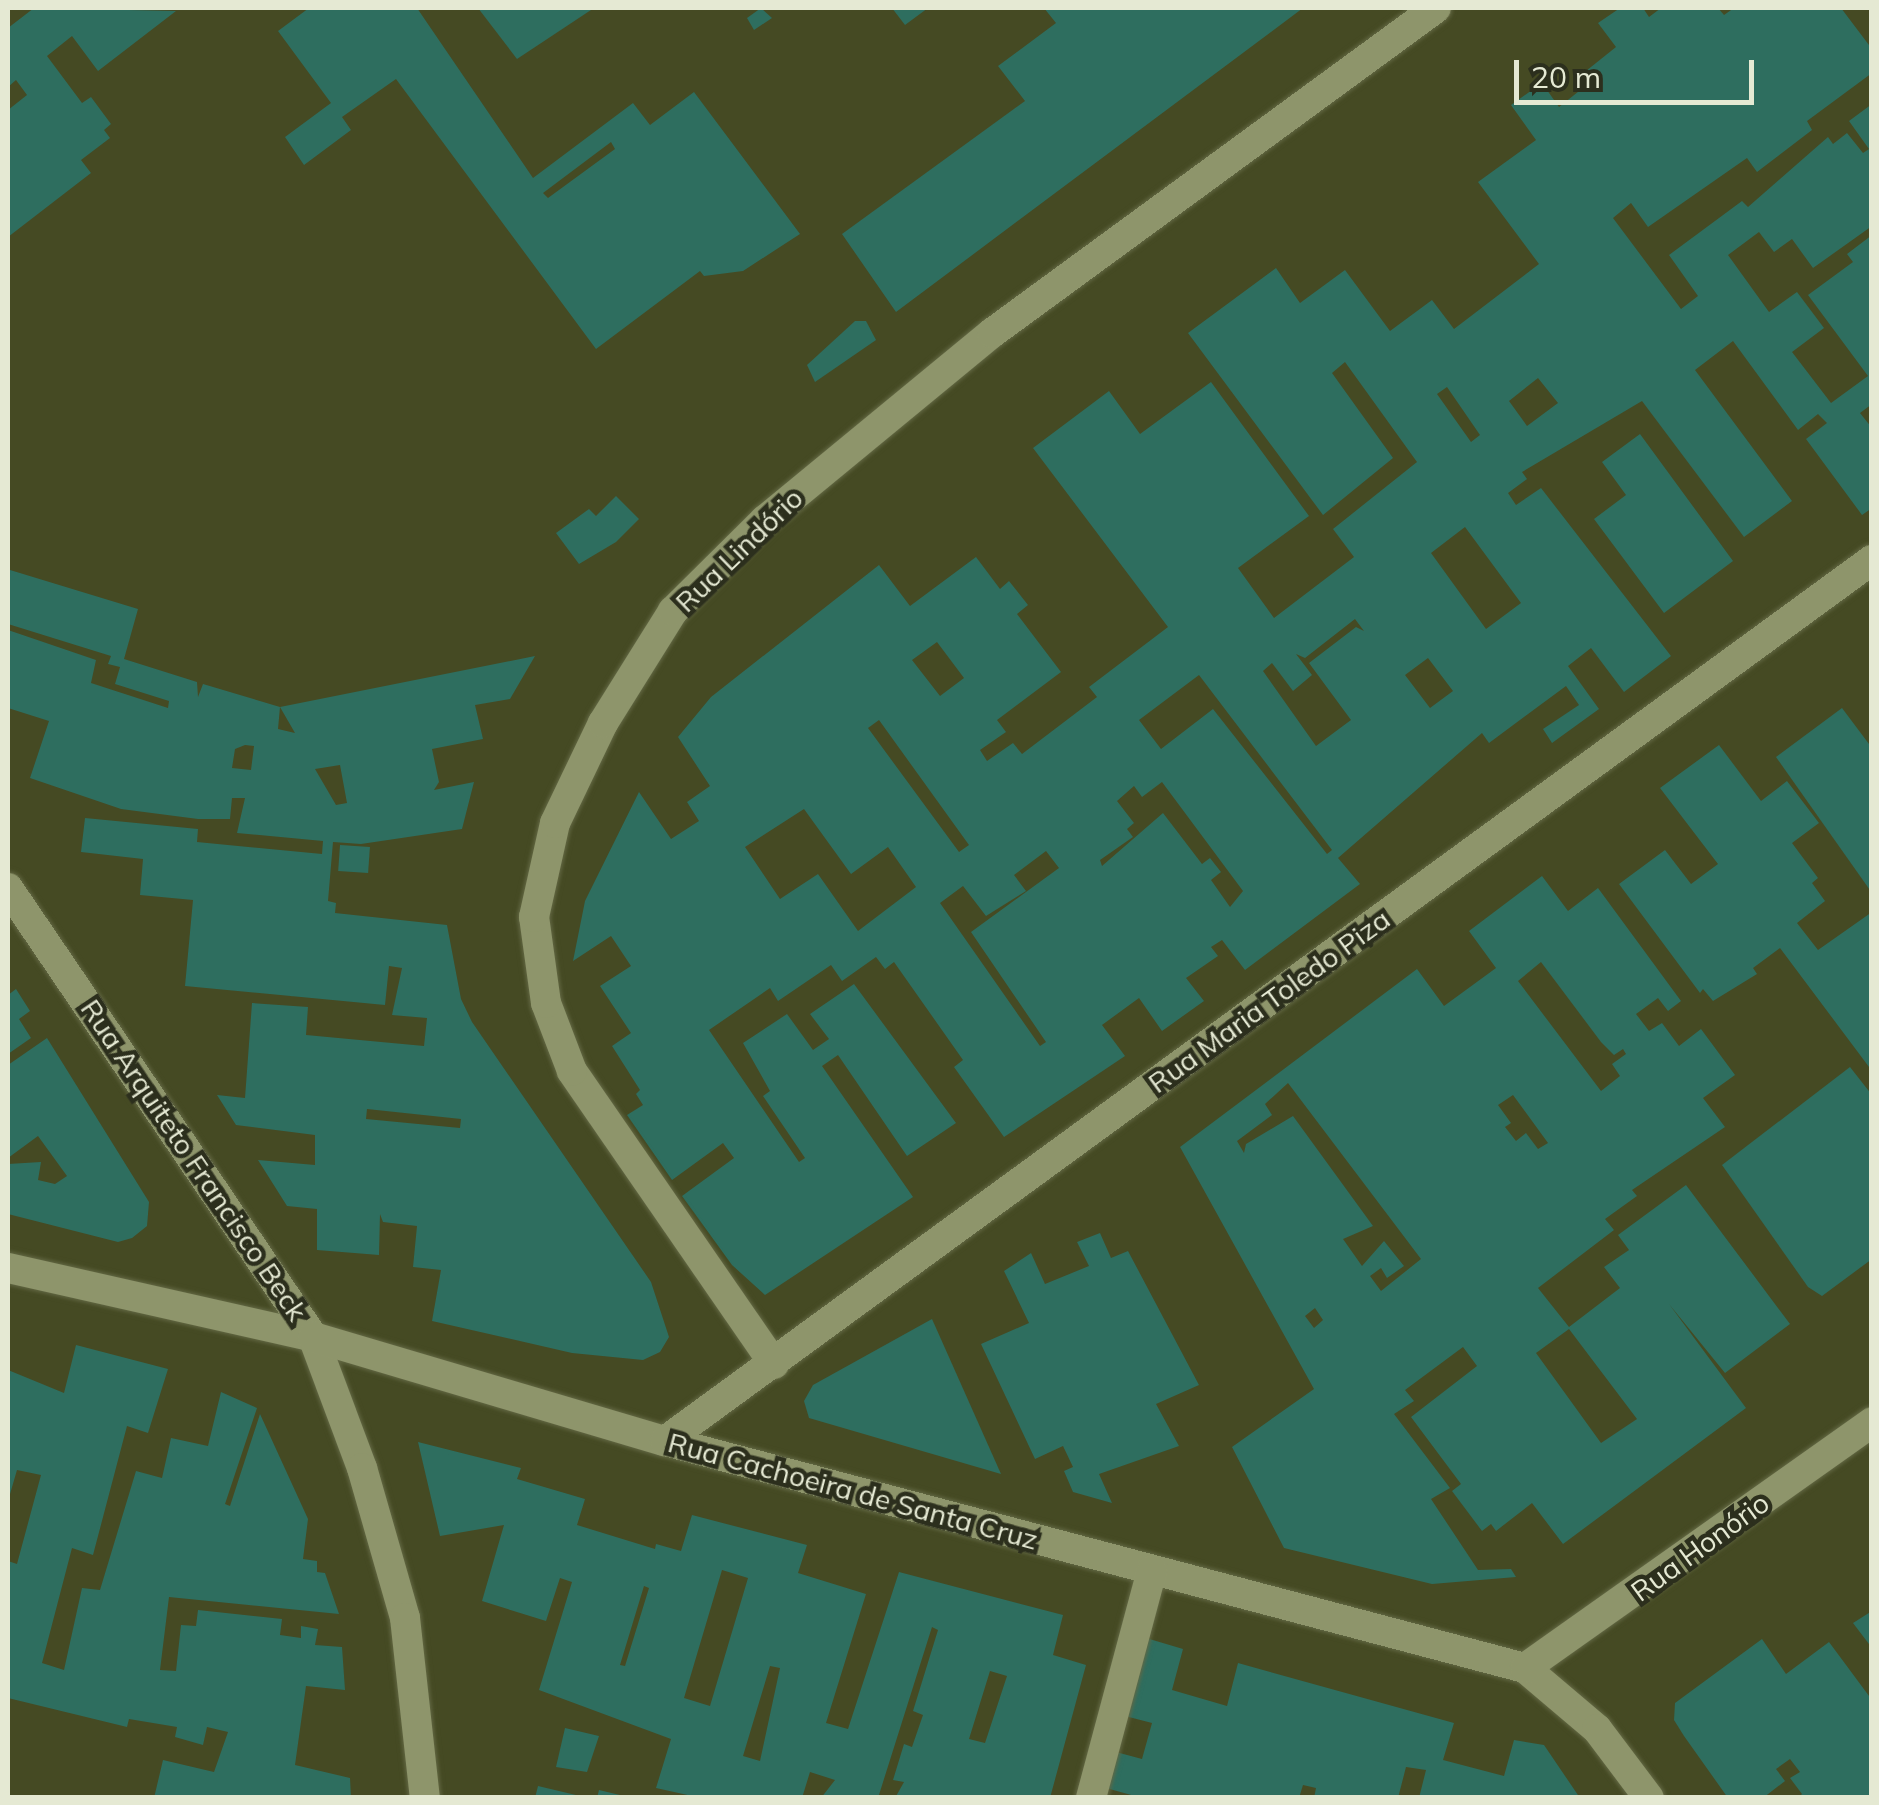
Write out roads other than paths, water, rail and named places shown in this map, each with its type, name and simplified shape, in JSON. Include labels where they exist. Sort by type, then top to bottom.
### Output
[{"type":"street","name":"Rua Lindório","points":[[774,1364],[572,1071],[546,1004],[534,917],[555,823],[602,723],[674,611],[765,520],[992,333],[1436,8]]},
{"type":"street","name":"Rua Maria Toledo Piza","points":[[665,1440],[1872,560]]},
{"type":"street","name":"Rua Arquiteto Francisco Beck","points":[[8,888],[313,1337],[362,1468],[405,1618],[425,1798]]},
{"type":"street","name":"Rua Cachoeira de Santa Cruz","points":[[8,1268],[313,1337],[665,1440],[1525,1668],[1597,1730],[1649,1798]]},
{"type":"street","name":"Rua Honório","points":[[1525,1668],[1872,1422]]},
{"type":"street","points":[[1091,1798],[1152,1570]]}]
